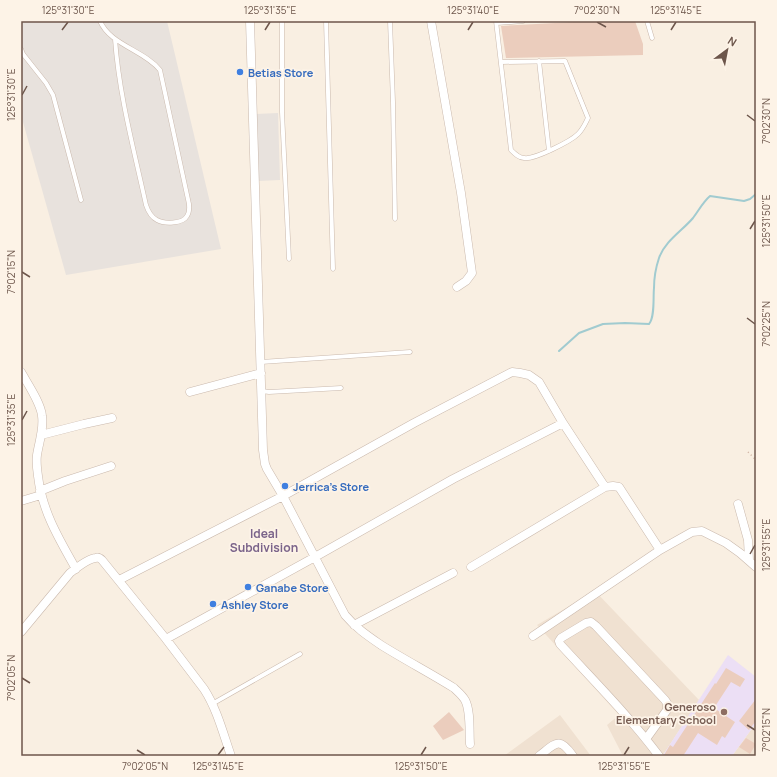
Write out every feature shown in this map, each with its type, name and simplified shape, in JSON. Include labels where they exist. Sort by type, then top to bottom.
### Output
[{"type":"street","points":[[250,21],[263,450],[265,464],[345,615],[362,632],[397,655],[454,688],[460,694],[468,707],[470,744]]},
{"type":"street","points":[[431,21],[461,193],[472,273],[466,281],[457,287]]},
{"type":"street","points":[[21,372],[42,415],[41,435],[36,457],[40,493],[52,526],[76,569]]},
{"type":"street","points":[[190,392],[261,372]]},
{"type":"street","points":[[119,580],[283,496],[414,423],[512,372],[529,375],[539,382],[563,423],[605,487]]},
{"type":"street","points":[[41,435],[112,418]]},
{"type":"street","points":[[166,639],[453,479],[563,423]]},
{"type":"street","points":[[21,501],[65,481],[111,466]]},
{"type":"street","points":[[471,567],[605,487],[613,486],[619,487],[660,550]]},
{"type":"street","points":[[738,504],[754,564]]},
{"type":"street","points":[[533,636],[660,550],[692,532],[702,531],[726,543],[754,564]]},
{"type":"street","points":[[21,632],[66,578],[92,558],[99,558],[119,580],[202,685],[212,704],[231,756]]},
{"type":"street","points":[[354,625],[453,573]]},
{"type":"street","points":[[646,739],[667,710],[668,703],[592,622],[586,623],[561,638],[560,644],[646,739],[658,756]]},
{"type":"street","points":[[539,756],[553,745],[560,744],[564,746],[573,756]]},
{"type":"lane","points":[[100,21],[115,39],[144,56],[155,64],[160,70],[189,204],[187,217],[183,220],[172,223],[162,223],[155,219],[149,212],[146,205],[123,102],[115,39]]},
{"type":"lane","points":[[282,21],[282,112],[289,259]]},
{"type":"lane","points":[[326,21],[332,269]]},
{"type":"lane","points":[[390,21],[393,102],[394,219]]},
{"type":"lane","points":[[502,62],[565,61],[588,118],[577,135],[549,151],[526,159],[518,157],[511,150],[497,22],[523,21]]},
{"type":"lane","points":[[647,21],[652,38]]},
{"type":"lane","points":[[21,49],[23,54],[46,83],[53,95],[81,200]]},
{"type":"lane","points":[[539,61],[549,151]]},
{"type":"lane","points":[[261,362],[410,352]]},
{"type":"lane","points":[[262,391],[269,392],[341,388]]},
{"type":"lane","points":[[212,704],[300,654]]},
{"type":"path","points":[[748,452],[756,460]]},
{"type":"shaded area","points":[[21,21],[167,21],[221,249],[66,275],[21,115]]},
{"type":"shaded area","points":[[278,113],[280,180],[258,181],[256,114]]},
{"type":"shaded area","points":[[595,591],[699,700],[663,755],[664,756],[623,756],[607,725],[619,715],[537,625]]},
{"type":"shaded area","name":"Generoso Elementary School","points":[[728,655],[756,677],[756,723],[732,756],[664,756],[663,755]]},
{"type":"shaded area","points":[[560,715],[591,756],[504,756]]},
{"type":"shaded area","points":[[756,723],[756,756],[732,756]]},
{"type":"building","points":[[593,21],[635,21],[643,44],[643,55],[506,58],[501,26]]},
{"type":"building","points":[[726,668],[745,679],[740,687],[731,682],[714,708],[735,722],[725,738],[722,736],[717,745],[698,733],[683,756],[664,756],[670,745],[673,747]]},
{"type":"building","points":[[756,699],[756,721],[749,730],[739,721]]},
{"type":"building","points":[[449,712],[464,730],[443,740],[433,726]]},
{"type":"building","points":[[746,738],[756,744],[750,754],[739,747]]},
{"type":"waterway","points":[[559,351],[579,333],[603,324],[649,324],[653,312],[654,281],[657,265],[659,258],[669,241],[693,218],[703,203],[710,196],[744,201],[750,199],[756,194]]},
{"type":"place","name":"Betias Store","points":[[240,72]]},
{"type":"place","name":"Jerrica's Store","points":[[285,486]]},
{"type":"place","name":"Ganabe Store","points":[[248,587]]},
{"type":"place","name":"Ashley Store","points":[[213,604]]},
{"type":"place","name":"Generoso Elementary School","points":[[724,712]]},
{"type":"district","name":"Ideal Subdivision","points":[[264,540]]}]
